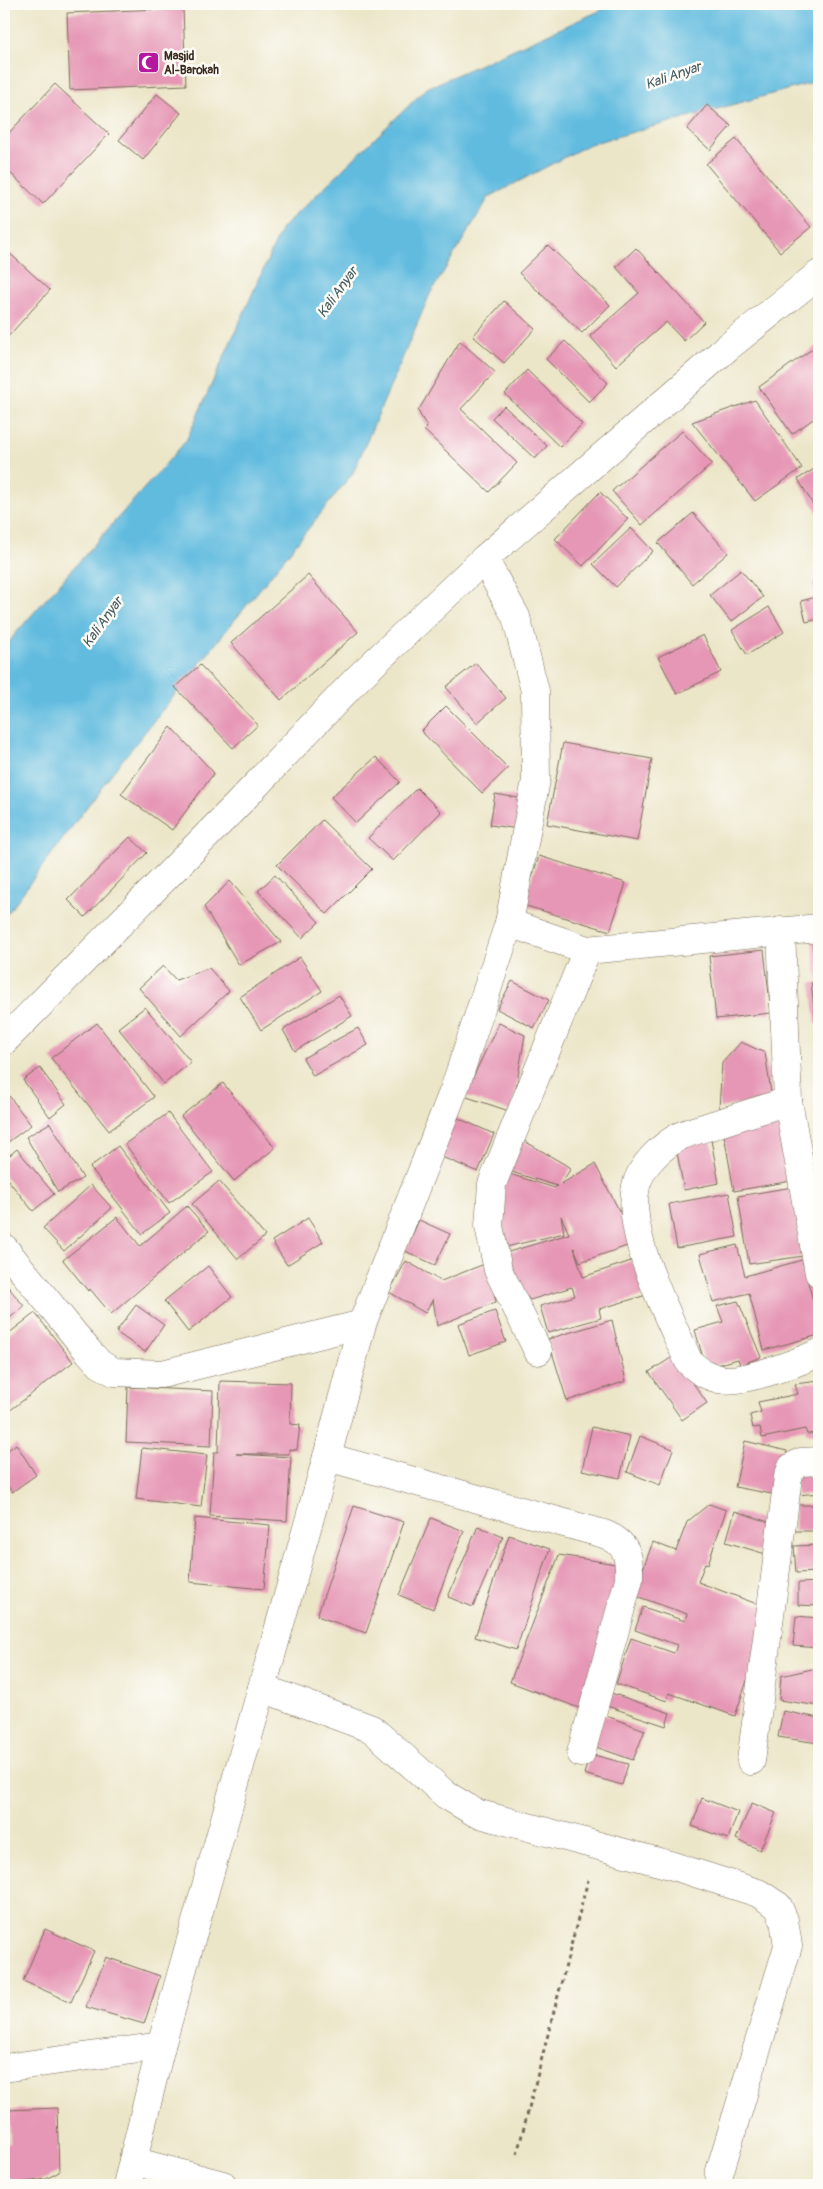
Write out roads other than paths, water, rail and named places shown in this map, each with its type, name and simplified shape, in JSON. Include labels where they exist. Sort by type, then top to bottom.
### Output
[{"type":"street","points":[[4,1041],[236,806],[356,680],[484,558],[728,347],[819,274]]},
{"type":"street","points":[[223,2185],[130,2173],[161,2046],[327,1457],[362,1324],[455,1087],[508,923],[536,780],[535,691],[516,617],[484,558]]},
{"type":"street","points":[[508,923],[587,950],[819,928]]},
{"type":"street","points":[[781,931],[788,1101],[819,1273]]},
{"type":"street","points":[[538,1351],[498,1270],[489,1226],[492,1184],[587,950]]},
{"type":"street","points":[[788,1101],[681,1136],[661,1149],[642,1172],[636,1186],[637,1230],[645,1259],[689,1362],[702,1373],[720,1379],[742,1379],[819,1353]]},
{"type":"street","points":[[4,1248],[88,1351],[100,1364],[114,1372],[162,1374],[362,1324]]},
{"type":"street","points":[[327,1457],[604,1534],[614,1538],[628,1552],[630,1561],[629,1579],[581,1752]]},
{"type":"street","points":[[751,1760],[788,1477],[792,1467],[801,1462],[819,1461]]},
{"type":"street","points":[[262,1688],[372,1729],[446,1795],[476,1813],[597,1845],[758,1893],[778,1906],[784,1920],[788,1946],[719,2174]]},
{"type":"street","points":[[4,2068],[161,2046]]},
{"type":"water","name":"Kali Anyar","points":[[615,4],[819,4],[819,81],[590,144],[489,197],[430,294],[353,473],[112,773],[4,918],[4,650],[15,634],[186,441],[282,228],[427,88]]},
{"type":"place","name":"Masjid Al-Barokah","points":[[148,63]]}]
